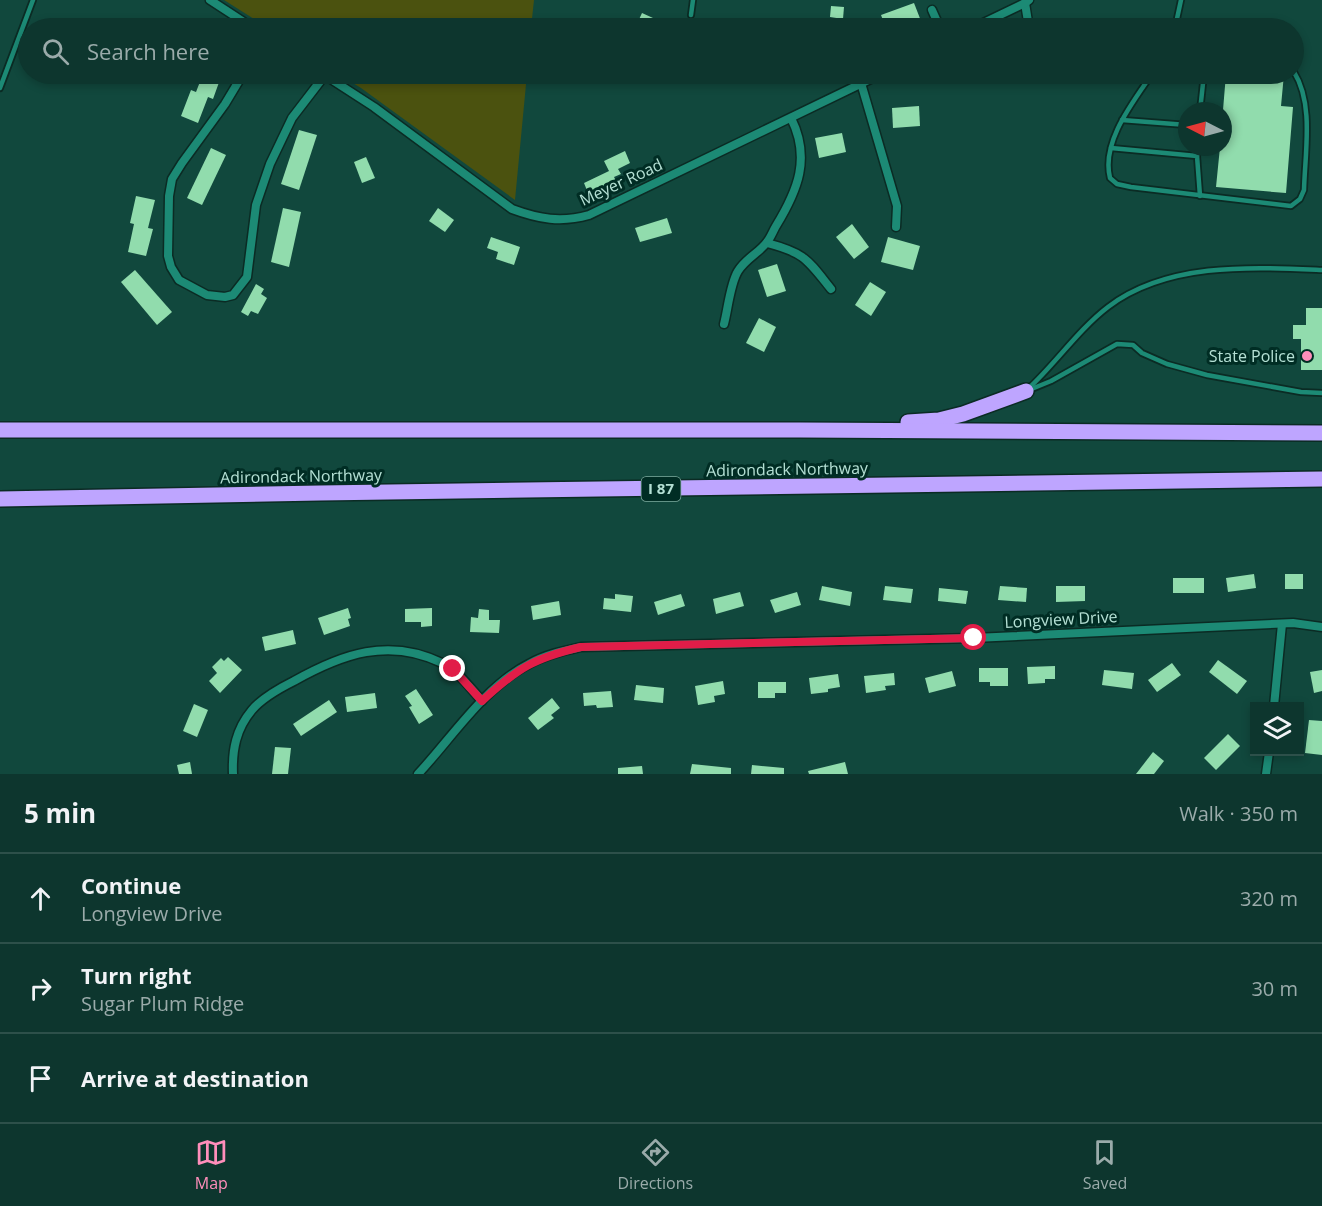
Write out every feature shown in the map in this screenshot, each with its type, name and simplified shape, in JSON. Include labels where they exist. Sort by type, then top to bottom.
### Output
[{"type":"highway","points":[[800,430],[939,420],[963,414],[1026,391]]},
{"type":"highway","points":[[0,430],[800,430],[1322,433]]},
{"type":"highway","name":"Adirondack Northway","points":[[0,499],[1322,479]]},
{"type":"street","points":[[210,0],[238,18]]},
{"type":"street","points":[[994,18],[1027,2],[1028,18]]},
{"type":"street","points":[[932,9],[936,18]]},
{"type":"street","name":"Meyer Road","points":[[237,84],[172,179],[169,196],[168,256],[171,267],[179,280],[207,295],[225,297],[232,295],[247,277],[256,205],[270,164],[292,118],[317,84]]},
{"type":"street","name":"Meyer Road","points":[[339,84],[512,209],[548,220],[575,219],[589,215],[859,84]]},
{"type":"street","points":[[861,84],[897,206],[896,227]]},
{"type":"street","points":[[724,324],[736,273],[746,260],[767,243],[787,208],[801,171],[798,133],[791,118]]},
{"type":"street","points":[[767,243],[793,250],[808,261],[831,289]]},
{"type":"street","name":"Longview Drive","points":[[418,774],[482,701],[509,676],[528,664],[555,653],[581,647],[974,638],[1293,623],[1322,627]]},
{"type":"street","points":[[1274,702],[1282,624]]},
{"type":"street","points":[[233,774],[232,751],[239,731],[252,709],[279,689],[349,654],[398,651],[419,654],[453,669],[482,701]]},
{"type":"street","points":[[1266,774],[1268,756]]},
{"type":"lane","points":[[26,18],[33,0]]},
{"type":"lane","points":[[691,15],[693,0]]},
{"type":"lane","points":[[1177,18],[1181,0]]},
{"type":"lane","points":[[0,88],[18,40]]},
{"type":"lane","points":[[1145,84],[1122,120],[1111,148],[1108,170],[1110,178],[1117,184],[1291,206],[1300,199],[1304,190],[1306,102],[1301,84]]},
{"type":"lane","points":[[1201,102],[1203,84]]},
{"type":"lane","points":[[1122,120],[1178,124]]},
{"type":"lane","points":[[1111,148],[1178,154]]},
{"type":"lane","points":[[1197,156],[1200,196]]},
{"type":"lane","points":[[1026,391],[1048,370],[1088,324],[1109,306],[1132,292],[1183,275],[1212,271],[1276,268],[1322,270]]},
{"type":"lane","points":[[1026,391],[1051,381],[1117,344],[1125,343],[1167,364],[1207,375],[1301,392],[1322,393]]},
{"type":"green space","points":[[224,0],[534,0],[532,18],[252,18]]},
{"type":"green space","points":[[354,84],[526,84],[515,200]]},
{"type":"building","points":[[914,3],[920,18],[882,18],[881,15]]},
{"type":"building","points":[[831,6],[844,7],[843,18],[830,17]]},
{"type":"building","points":[[642,13],[653,18],[640,18]]},
{"type":"building","points":[[199,84],[218,84],[213,99],[208,97],[198,123],[181,116],[191,90],[196,92]]},
{"type":"building","points":[[1225,84],[1283,84],[1281,106],[1293,107],[1286,193],[1216,187],[1219,156],[1232,156],[1232,102],[1224,102]]},
{"type":"building","points":[[919,106],[920,126],[893,128],[892,108]]},
{"type":"building","points":[[299,130],[317,135],[299,190],[281,184]]},
{"type":"building","points":[[842,133],[846,152],[819,158],[815,138]]},
{"type":"building","points":[[211,148],[226,155],[202,205],[187,198]]},
{"type":"building","points":[[625,151],[630,163],[618,169],[621,174],[614,177],[620,189],[606,196],[601,187],[588,193],[584,183],[609,171],[604,161]]},
{"type":"building","points":[[366,157],[375,178],[362,183],[354,162]]},
{"type":"building","points":[[136,196],[155,200],[148,228],[153,229],[146,256],[128,252],[134,224],[130,223]]},
{"type":"building","points":[[283,208],[301,212],[289,267],[271,262]]},
{"type":"building","points":[[438,208],[454,220],[445,232],[429,221]]},
{"type":"building","points":[[667,218],[672,233],[640,242],[635,228]]},
{"type":"building","points":[[852,224],[869,247],[854,259],[836,237]]},
{"type":"building","points":[[491,237],[520,247],[514,265],[496,259],[498,252],[487,248]]},
{"type":"building","points":[[888,237],[920,246],[913,270],[881,262]]},
{"type":"building","points":[[777,264],[786,291],[767,297],[758,270]]},
{"type":"building","points":[[135,270],[172,312],[157,325],[121,282]]},
{"type":"building","points":[[870,282],[886,292],[871,316],[855,305]]},
{"type":"building","points":[[256,284],[264,289],[261,294],[267,298],[258,314],[251,311],[248,316],[241,312]]},
{"type":"building","points":[[1306,308],[1322,308],[1322,370],[1301,370],[1301,339],[1293,339],[1293,325],[1306,325]]},
{"type":"building","points":[[759,318],[776,327],[764,352],[746,343]]},
{"type":"building","points":[[1254,574],[1256,588],[1228,592],[1226,578]]},
{"type":"building","points":[[1285,574],[1303,574],[1303,589],[1285,589]]},
{"type":"building","points":[[1173,578],[1204,578],[1204,593],[1173,593]]},
{"type":"building","points":[[822,586],[852,592],[850,606],[819,600]]},
{"type":"building","points":[[885,586],[913,589],[911,603],[883,600]]},
{"type":"building","points":[[1000,586],[1027,588],[1026,602],[998,600]]},
{"type":"building","points":[[1056,586],[1085,586],[1085,601],[1056,602]]},
{"type":"building","points":[[939,588],[968,591],[966,604],[938,601]]},
{"type":"building","points":[[740,592],[744,606],[716,614],[713,599]]},
{"type":"building","points":[[797,592],[801,605],[775,613],[770,600]]},
{"type":"building","points":[[615,594],[633,596],[631,612],[603,609],[604,598],[615,599]]},
{"type":"building","points":[[681,594],[685,606],[658,615],[654,602]]},
{"type":"building","points":[[559,601],[561,615],[533,620],[531,606]]},
{"type":"building","points":[[348,608],[351,618],[348,619],[350,626],[324,635],[318,618]]},
{"type":"building","points":[[432,608],[432,626],[421,627],[421,622],[405,622],[405,609]]},
{"type":"building","points":[[479,609],[489,610],[489,620],[500,620],[499,633],[470,632],[471,617],[478,618]]},
{"type":"building","points":[[293,630],[296,644],[265,651],[262,637]]},
{"type":"building","points":[[228,657],[242,670],[220,693],[209,681],[217,673],[212,667],[221,658],[224,661]]},
{"type":"building","points":[[1218,660],[1247,681],[1237,694],[1209,672]]},
{"type":"building","points":[[1172,663],[1181,675],[1157,692],[1148,680]]},
{"type":"building","points":[[1055,666],[1055,679],[1045,679],[1045,683],[1028,684],[1027,667]]},
{"type":"building","points":[[979,668],[1008,668],[1008,686],[990,686],[990,682],[979,682]]},
{"type":"building","points":[[1104,670],[1134,673],[1132,689],[1102,685]]},
{"type":"building","points":[[1322,670],[1322,691],[1314,693],[1310,672]]},
{"type":"building","points":[[952,671],[956,686],[929,693],[925,678]]},
{"type":"building","points":[[894,673],[895,685],[885,686],[886,690],[866,693],[864,676]]},
{"type":"building","points":[[838,674],[840,687],[828,689],[828,692],[811,694],[809,678]]},
{"type":"building","points":[[723,681],[725,694],[714,696],[715,702],[698,705],[695,686]]},
{"type":"building","points":[[758,682],[786,682],[786,693],[775,693],[775,698],[758,698]]},
{"type":"building","points":[[636,685],[664,688],[663,703],[634,700]]},
{"type":"building","points":[[416,689],[433,715],[419,724],[405,696]]},
{"type":"building","points":[[611,691],[613,707],[584,706],[583,693]]},
{"type":"building","points":[[375,693],[377,708],[347,712],[345,697]]},
{"type":"building","points":[[552,698],[560,708],[551,715],[554,718],[538,730],[528,718]]},
{"type":"building","points":[[329,700],[337,712],[301,736],[293,724]]},
{"type":"building","points":[[194,704],[208,710],[197,737],[183,731]]},
{"type":"building","points":[[1309,720],[1322,721],[1322,755],[1305,753]]},
{"type":"building","points":[[1228,734],[1240,746],[1216,770],[1204,758]]},
{"type":"building","points":[[275,747],[291,748],[288,774],[272,774]]},
{"type":"building","points":[[1153,752],[1164,761],[1154,774],[1136,774]]},
{"type":"building","points":[[190,762],[192,774],[179,774],[177,765]]},
{"type":"building","points":[[845,762],[848,774],[809,774],[808,771]]},
{"type":"building","points":[[692,764],[731,768],[731,774],[690,774]]},
{"type":"building","points":[[752,765],[784,768],[784,774],[751,774]]},
{"type":"building","points":[[642,766],[643,774],[618,774],[618,768]]},
{"type":"place","name":"State Police","points":[[1307,356]]},
{"type":"route","points":[[453,669],[482,701],[509,676],[528,664],[555,653],[581,647],[974,638]]}]
